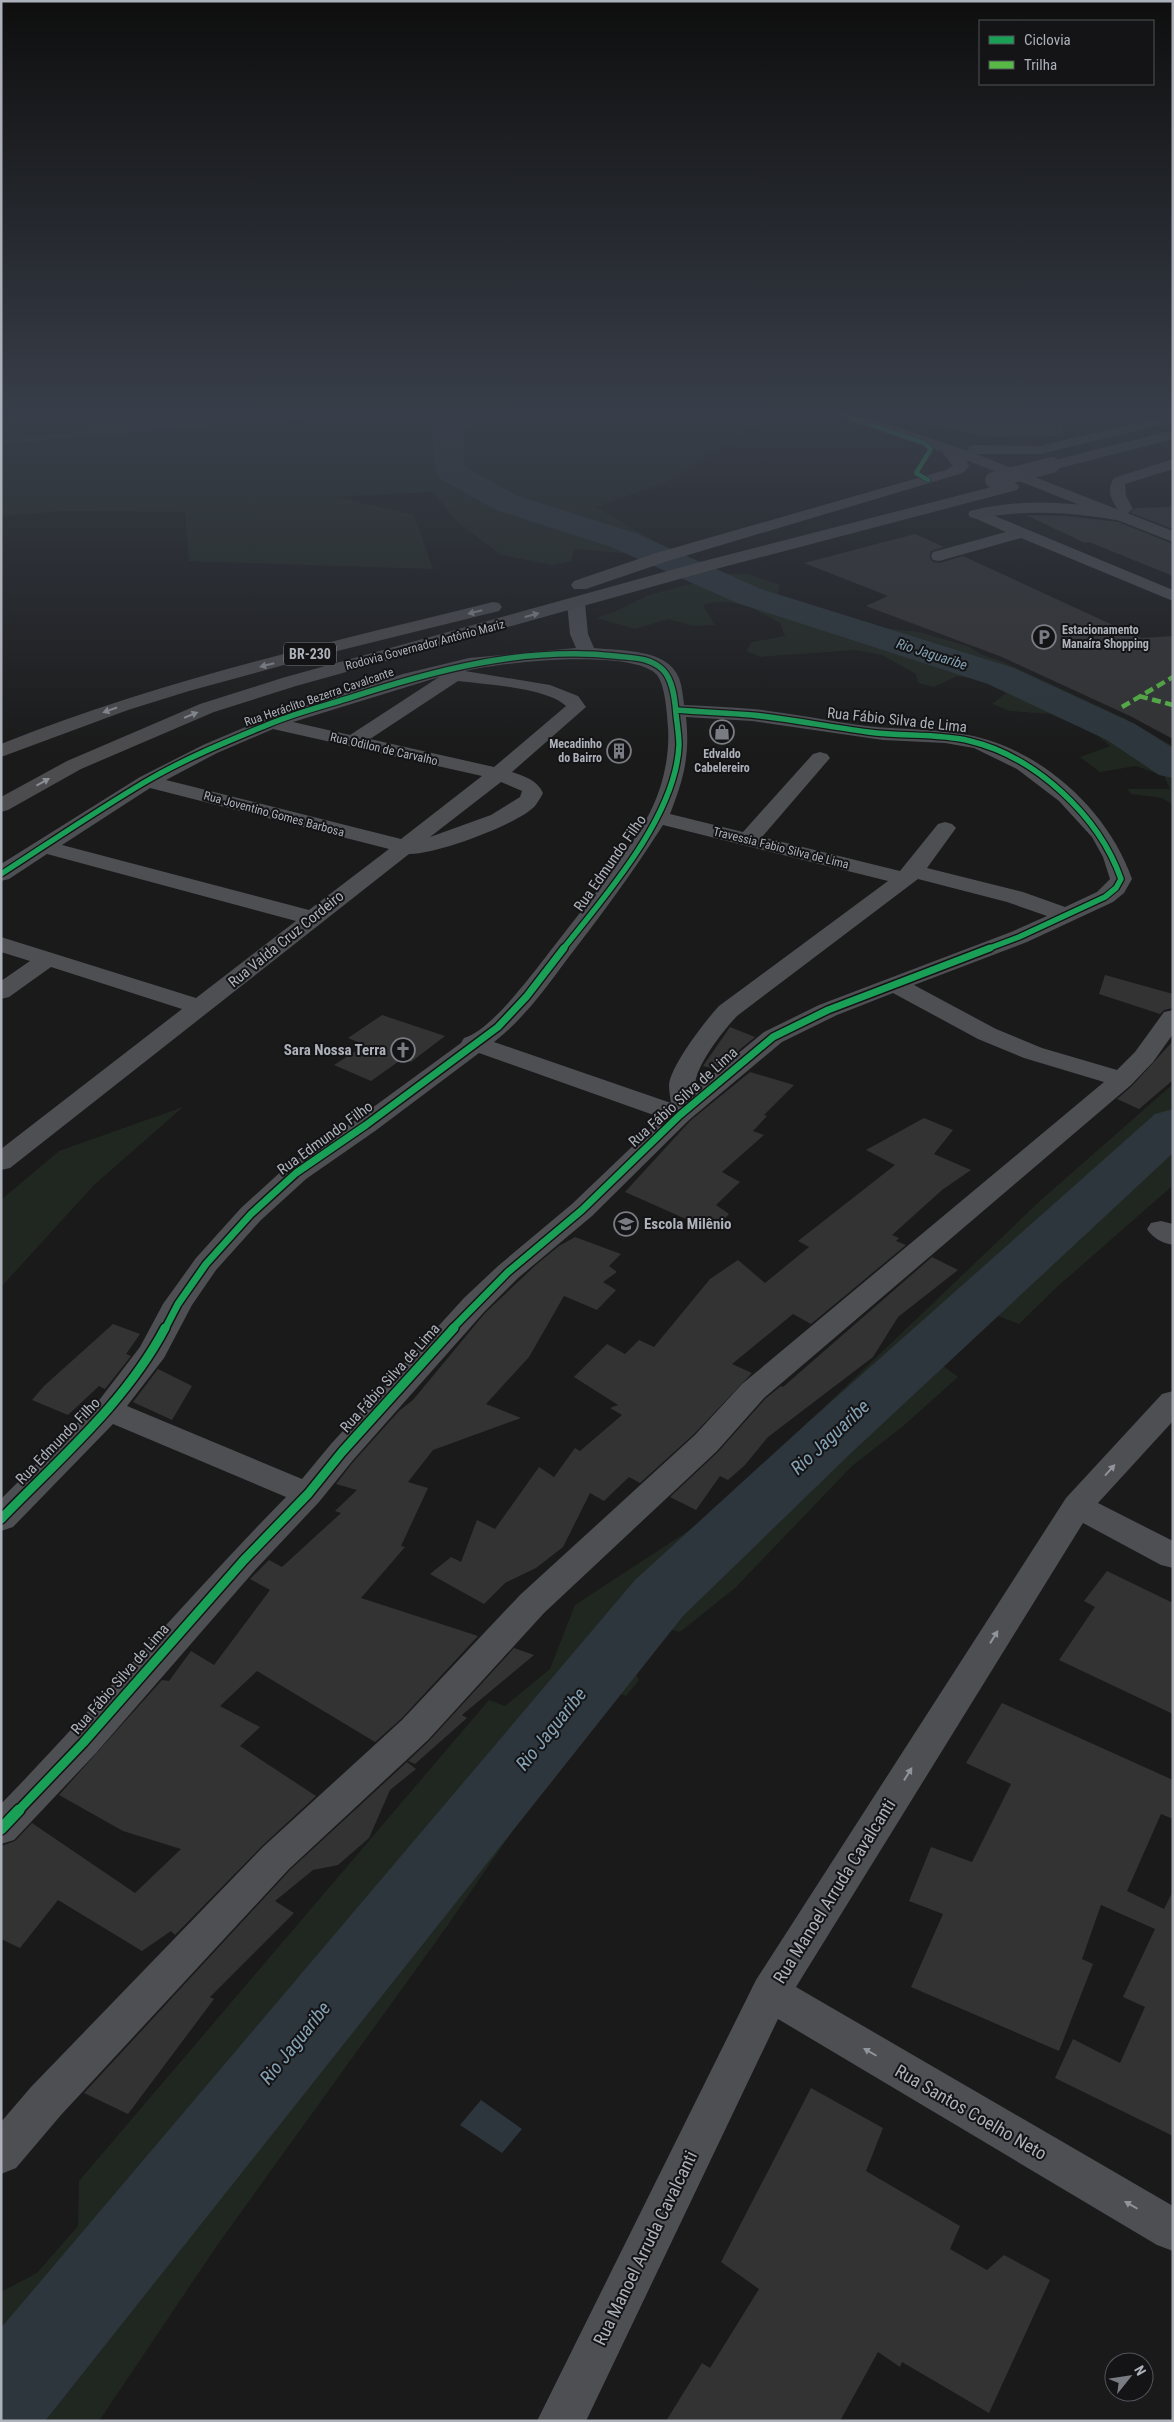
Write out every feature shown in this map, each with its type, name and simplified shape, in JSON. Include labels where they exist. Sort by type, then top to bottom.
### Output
[{"type":"highway","points":[[642,585],[692,563],[797,527]]},
{"type":"highway","name":"BR-230","points":[[692,563],[822,527]]},
{"type":"highway","name":"BR-230","points":[[692,563],[834,527]]},
{"type":"highway","points":[[692,563],[893,534]]},
{"type":"highway","name":"Rodovia Governador Antônio Mariz","points":[[1,751],[47,731],[160,693],[580,585],[621,572],[692,563]]},
{"type":"highway","name":"Rodovia Governador Antônio Mariz","points":[[1,806],[74,765],[207,708],[289,682],[642,585],[692,563]]},
{"type":"main road","points":[[1152,527],[1173,537]]},
{"type":"street","points":[[1011,527],[1173,596]]},
{"type":"street","points":[[939,556],[1023,532]]},
{"type":"street","points":[[559,692],[553,682],[554,675],[587,653],[579,634],[576,603]]},
{"type":"street","name":"Rua Heráclito Bezerra Cavalcante","points":[[1,874],[42,846],[147,781],[210,749],[271,723],[410,678],[534,656],[587,653]]},
{"type":"street","name":"Rua Edmundo Filho","points":[[1,1519],[108,1410],[153,1351],[178,1304],[206,1264],[251,1214],[296,1172],[366,1125],[498,1026],[527,996],[612,887],[658,817],[672,783],[680,745],[676,710],[669,677],[661,668],[636,657],[587,653]]},
{"type":"street","points":[[353,742],[462,669],[559,692]]},
{"type":"street","name":"Rua Valda Cruz Cordeiro","points":[[1,1162],[201,1007],[402,847],[498,774],[576,707],[576,703],[559,692]]},
{"type":"street","name":"Rua Fábio Silva de Lima","points":[[1,1829],[83,1743],[244,1560],[308,1494],[342,1452],[474,1305],[508,1272],[582,1210],[682,1113],[773,1038],[837,1006],[1019,938],[1105,897],[1116,888],[1121,879],[1106,842],[1080,807],[1057,788],[1010,757],[980,744],[960,740],[844,730],[752,715],[676,710]]},
{"type":"street","name":"Rua Odilon de Carvalho","points":[[271,723],[498,774],[530,786],[533,793],[529,802],[490,823],[454,838],[422,847],[402,847]]},
{"type":"street","points":[[748,839],[820,758]]},
{"type":"street","name":"Rua Joventino Gomes Barbosa","points":[[147,781],[402,847]]},
{"type":"street","name":"Travessia Fabio Silva de Lima","points":[[658,817],[748,839],[1015,897],[1067,915]]},
{"type":"street","name":"Rua Fábio Silva de Lima","points":[[682,1113],[684,1073],[714,1026],[728,1011],[909,875],[945,828]]},
{"type":"street","points":[[42,846],[312,918]]},
{"type":"street","points":[[1,944],[201,1007]]},
{"type":"street","points":[[1,992],[47,959]]},
{"type":"street","points":[[896,985],[986,1034],[1033,1053],[1122,1080]]},
{"type":"street","points":[[1,2154],[46,2101],[276,1858],[415,1730],[532,1604],[706,1443],[753,1391],[1122,1080],[1144,1057],[1173,1017]]},
{"type":"street","points":[[473,1044],[682,1113]]},
{"type":"street","name":"Rua Manoel Arruda Cavalcanti","points":[[561,2421],[770,1993],[1077,1506],[1173,1400]]},
{"type":"street","points":[[108,1410],[308,1494]]},
{"type":"street","points":[[1077,1506],[1173,1556]]},
{"type":"street","name":"Rua Santos Coelho Neto","points":[[770,1993],[1173,2230]]},
{"type":"shaded area","points":[[186,527],[418,527],[433,569],[189,561]]},
{"type":"shaded area","points":[[464,527],[630,527],[663,546],[631,554],[574,549],[572,561],[552,565],[501,555]]},
{"type":"shaded area","points":[[729,574],[748,574],[780,585],[776,601],[850,625],[919,632],[967,646],[983,655],[1001,661],[1124,718],[1173,746],[1173,805],[1162,798],[1131,794],[1127,789],[1170,789],[1164,776],[1136,766],[1100,772],[1080,757],[1110,746],[1095,733],[1050,714],[1010,711],[992,704],[1006,693],[982,680],[958,676],[934,687],[918,683],[916,674],[882,655],[855,650],[760,657],[746,651],[752,642],[785,636],[780,623],[753,609],[734,603],[724,602],[703,605],[715,625],[692,626],[669,619],[635,629],[596,618],[614,612],[649,595]]},
{"type":"shaded area","points":[[1173,1084],[1171,1187],[1058,1286],[1019,1324],[998,1316],[942,1365],[958,1377],[902,1427],[852,1466],[735,1588],[680,1632],[662,1627],[626,1656],[639,1680],[626,1696],[612,1691],[590,1719],[445,1929],[218,2244],[99,2421],[1,2421],[1,2292],[37,2273],[78,2226],[79,2181],[489,1700],[505,1706],[550,1669],[575,1605],[708,1518],[1041,1200]]},
{"type":"shaded area","points":[[183,1107],[94,1185],[1,1287],[1,1200],[59,1151]]},
{"type":"shaded area","points":[[481,2100],[522,2129],[502,2153],[460,2125]]},
{"type":"building","points":[[1051,527],[1131,527],[1173,544],[1173,576],[1089,542],[1085,543]]},
{"type":"building","name":"Estacionamento Manaíra Shopping","points":[[915,534],[944,547],[931,551],[929,557],[933,562],[940,563],[963,556],[1141,638],[1173,636],[1173,739],[1130,716],[1002,657],[866,606],[888,596],[804,563]]},
{"type":"building","points":[[1105,975],[1173,994],[1173,1008],[1164,1010],[1160,1014],[1099,994]]},
{"type":"building","name":"Sara Nossa Terra","points":[[382,1015],[445,1036],[411,1062],[402,1059],[371,1081],[334,1065],[365,1045],[348,1038]]},
{"type":"building","points":[[730,1027],[755,1037],[716,1069],[703,1066]]},
{"type":"building","points":[[1173,1041],[1173,1080],[1139,1109],[1117,1099],[1132,1086]]},
{"type":"building","points":[[750,1072],[794,1085],[764,1115],[767,1116],[753,1131],[764,1135],[722,1172],[740,1182],[716,1205],[729,1214],[713,1231],[625,1192],[690,1121]]},
{"type":"building","points":[[924,1118],[953,1130],[934,1154],[971,1170],[942,1190],[892,1235],[899,1238],[896,1241],[906,1245],[811,1324],[793,1314],[732,1364],[752,1373],[694,1434],[640,1483],[629,1477],[604,1501],[590,1493],[563,1547],[536,1568],[505,1583],[484,1604],[430,1574],[451,1557],[461,1562],[477,1520],[495,1529],[539,1467],[554,1477],[575,1448],[580,1451],[622,1415],[610,1408],[618,1405],[574,1377],[607,1344],[625,1354],[639,1340],[654,1347],[710,1279],[738,1260],[765,1283],[809,1247],[798,1241],[895,1165],[866,1150]]},
{"type":"building","points":[[575,1237],[621,1254],[609,1266],[617,1272],[603,1282],[616,1290],[597,1310],[564,1296],[529,1357],[486,1404],[521,1418],[433,1450],[408,1482],[428,1488],[401,1546],[405,1547],[361,1598],[478,1636],[401,1719],[375,1742],[257,1671],[220,1706],[260,1727],[240,1746],[316,1796],[262,1846],[175,1935],[171,1931],[142,1951],[58,1900],[20,1948],[1,1939],[1,1846],[15,1841],[32,1823],[135,1893],[181,1849],[123,1831],[59,1795],[162,1680],[169,1681],[191,1651],[214,1665],[270,1590],[250,1579],[269,1560],[282,1567],[341,1513],[335,1511],[357,1490],[336,1484],[354,1461],[399,1411],[413,1400],[485,1313],[537,1264],[559,1246]]},
{"type":"building","points":[[932,1257],[958,1270],[898,1317],[873,1357],[768,1437],[745,1465],[728,1480],[720,1476],[696,1510],[670,1497],[718,1452],[765,1399],[781,1386],[783,1387]]},
{"type":"building","points":[[113,1324],[140,1334],[126,1354],[131,1356],[105,1389],[99,1386],[68,1415],[32,1400],[44,1386]]},
{"type":"building","points":[[158,1369],[192,1386],[172,1420],[133,1402]]},
{"type":"building","points":[[1107,1571],[1173,1603],[1173,1714],[1059,1660],[1095,1607],[1084,1601]]},
{"type":"building","points":[[514,1648],[534,1655],[462,1715],[467,1718],[415,1764],[408,1761],[429,1741]]},
{"type":"building","points":[[1002,1703],[1173,1780],[1173,1819],[1161,1814],[1127,1891],[1164,1909],[1173,1891],[1173,2136],[1055,2078],[1073,2039],[1120,2063],[1145,2007],[1123,1997],[1155,1929],[1101,1905],[1082,1959],[1093,1964],[1059,2051],[911,1987],[943,1914],[909,1901],[931,1847],[972,1862],[1011,1784],[966,1763]]},
{"type":"building","points":[[407,1762],[416,1769],[390,1790],[369,1838],[338,1865],[313,1870],[275,1901],[294,1913],[210,1997],[214,1999],[128,2114],[84,2093],[290,1870]]},
{"type":"building","points":[[811,2088],[883,2128],[866,2171],[960,2226],[950,2249],[987,2270],[1004,2255],[1050,2280],[989,2413],[902,2362],[900,2367],[878,2352],[840,2421],[666,2421],[702,2363],[710,2368],[759,2289],[721,2262]]},
{"type":"waterway","name":"Rio Jaguaribe","points":[[582,527],[623,540],[749,596],[1001,676],[1121,732],[1173,766]]},
{"type":"waterway","name":"Rio Jaguaribe","points":[[1,2401],[659,1598],[828,1439],[1173,1125]]},
{"type":"marked path","points":[[1122,707],[1173,677]]},
{"type":"marked path","points":[[1139,696],[1173,705]]},
{"type":"cycle path","points":[[1,874],[147,781],[210,749],[271,723],[410,678],[469,664],[534,656],[587,653],[645,659],[661,668],[669,677],[676,710],[679,745],[672,783],[658,817],[612,887],[527,996],[498,1027],[366,1125],[296,1173],[251,1214],[206,1264],[178,1304],[153,1351],[108,1410],[1,1519]]},
{"type":"cycle path","points":[[1,1829],[83,1743],[244,1560],[308,1494],[342,1452],[474,1305],[508,1272],[582,1210],[680,1115],[735,1067],[773,1037],[828,1010],[1019,937],[1105,897],[1116,888],[1121,879],[1114,857],[1101,836],[1067,796],[1024,765],[981,744],[945,737],[867,732],[752,715],[676,710]]},
{"type":"place","name":"Estacionamento Manaíra Shopping","points":[[1044,637]]},
{"type":"place","name":"Edvaldo Cabelereiro","points":[[722,732]]},
{"type":"place","name":"Mecadinho do Bairro","points":[[619,751]]},
{"type":"place","name":"Sara Nossa Terra","points":[[403,1050]]},
{"type":"place","name":"Escola Milênio","points":[[626,1224]]}]
